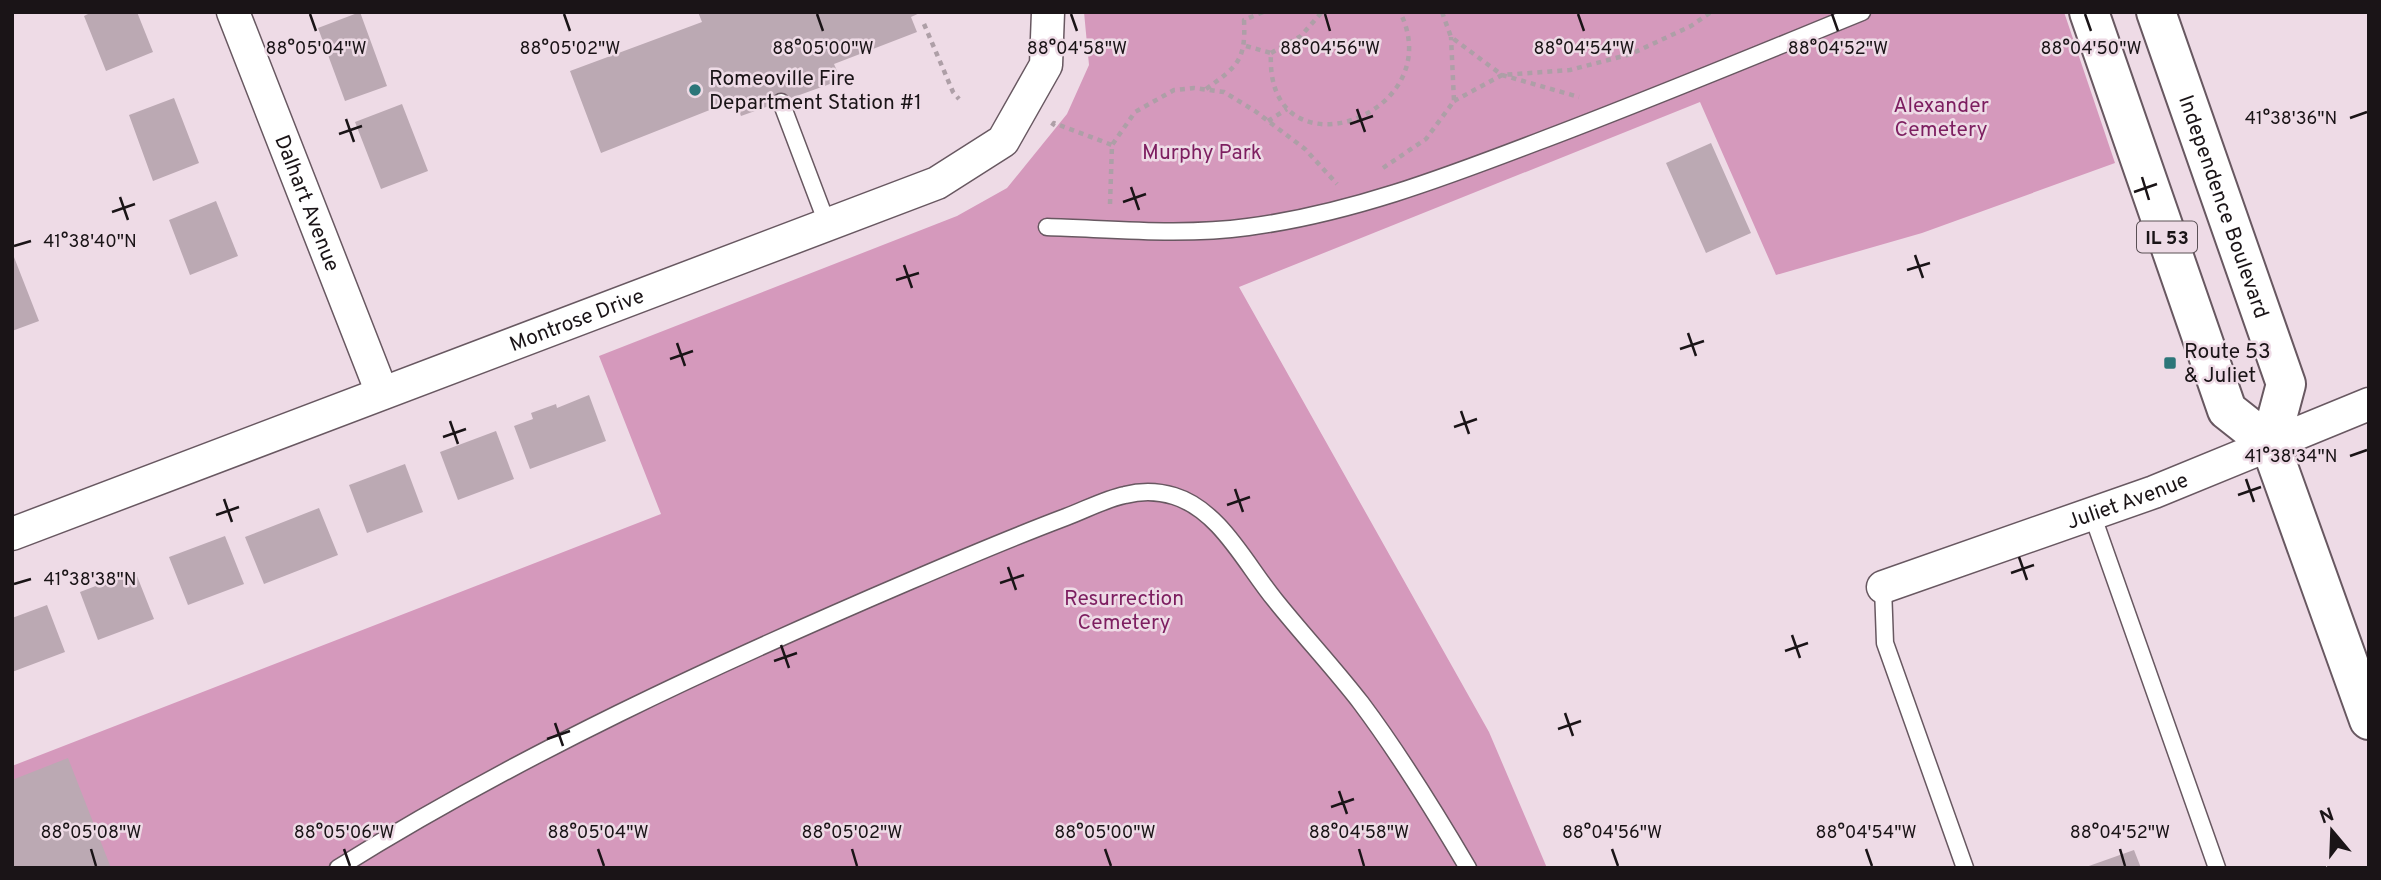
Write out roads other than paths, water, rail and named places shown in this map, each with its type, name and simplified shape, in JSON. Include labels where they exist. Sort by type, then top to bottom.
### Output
[{"type":"main road","name":"IL 53","points":[[2090,12],[2227,410],[2270,444]]},
{"type":"main road","name":"Independence Boulevard","points":[[2156,12],[2286,384],[2270,444]]},
{"type":"main road","points":[[2270,444],[2369,720]]},
{"type":"street","name":"Dalhart Avenue","points":[[233,12],[382,393]]},
{"type":"street","name":"Montrose Drive","points":[[12,534],[937,183],[1003,141],[1046,65],[1048,12]]},
{"type":"street","name":"Juliet Avenue","points":[[1883,587],[2154,492],[2369,404]]},
{"type":"lane","points":[[1046,227],[1171,231],[1247,227],[1328,211],[1428,184],[1629,107],[1862,12]]},
{"type":"lane","points":[[781,102],[828,226]]},
{"type":"lane","points":[[338,868],[402,828],[516,767],[615,715],[741,656],[1016,536],[1124,495],[1151,492],[1175,496],[1199,510],[1217,525],[1361,704],[1441,821],[1468,868]]},
{"type":"lane","points":[[2092,514],[2217,868]]},
{"type":"lane","points":[[1883,587],[1885,643],[1965,868]]},
{"type":"place","name":"Romeoville Fire Department Station #1","points":[[695,90]]},
{"type":"place","name":"Route 53 & Juliet","points":[[2170,363]]},
{"type":"park label","name":"Alexander Cemetery","points":[[1941,117]]},
{"type":"park label","name":"Murphy Park","points":[[1202,152]]},
{"type":"park label","name":"Resurrection Cemetery","points":[[1124,610]]}]
